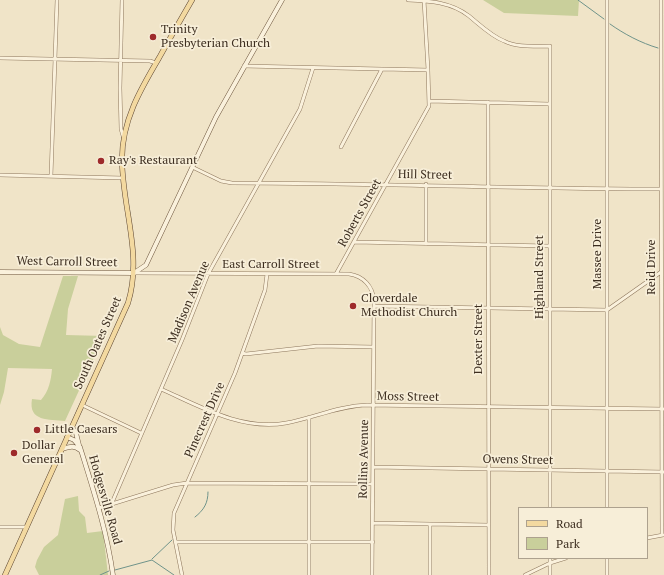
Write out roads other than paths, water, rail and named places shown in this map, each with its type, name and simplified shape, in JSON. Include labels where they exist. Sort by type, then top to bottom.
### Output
[{"type":"main road","name":"South Oates Street","points":[[5,575],[128,303],[134,273],[134,253],[123,178],[123,137],[134,104],[192,0]]},
{"type":"street","points":[[51,176],[57,0]]},
{"type":"street","points":[[122,0],[120,60],[121,129],[123,137]]},
{"type":"street","points":[[134,273],[146,265],[216,117],[282,0]]},
{"type":"street","points":[[408,0],[424,0]]},
{"type":"street","name":"Highland Street","points":[[424,0],[446,4],[461,10],[492,35],[504,42],[518,46],[550,46],[550,507]]},
{"type":"street","name":"Roberts Street","points":[[336,274],[427,110],[430,101],[424,0]]},
{"type":"street","name":"Massee Drive","points":[[607,0],[607,507]]},
{"type":"street","name":"Reid Drive","points":[[661,0],[663,535]]},
{"type":"street","points":[[0,58],[120,60],[150,61],[156,63]]},
{"type":"street","points":[[244,66],[428,70]]},
{"type":"street","name":"Madison Avenue","points":[[111,505],[191,319],[208,274],[300,109],[314,68]]},
{"type":"street","points":[[340,147],[382,69]]},
{"type":"street","points":[[430,101],[549,104]]},
{"type":"street","name":"Dexter Street","points":[[488,102],[487,245],[489,575]]},
{"type":"street","name":"Hill Street","points":[[192,167],[226,182],[386,183],[661,189]]},
{"type":"street","points":[[0,175],[123,178]]},
{"type":"street","points":[[426,184],[426,244]]},
{"type":"street","points":[[354,242],[549,246]]},
{"type":"street","name":"West Carroll Street","points":[[0,272],[134,273]]},
{"type":"street","points":[[374,306],[607,310],[662,272]]},
{"type":"street","name":"East Carroll Street","points":[[134,273],[336,274]]},
{"type":"street","name":"Pinecrest Drive","points":[[182,575],[173,526],[173,517],[218,414],[242,353],[265,290],[267,274]]},
{"type":"street","name":"Rollins Avenue","points":[[336,274],[352,274],[365,281],[373,294],[374,406],[372,575]]},
{"type":"street","points":[[242,353],[246,354],[318,346],[374,347]]},
{"type":"street","name":"Moss Street","points":[[161,389],[218,414],[243,422],[258,424],[285,423],[351,406],[663,409]]},
{"type":"street","points":[[82,405],[141,433]]},
{"type":"street","points":[[309,417],[309,575]]},
{"type":"street","points":[[72,427],[76,433],[80,449]]},
{"type":"street","name":"Hodgesville Road","points":[[67,436],[74,440],[80,449],[106,534],[113,575]]},
{"type":"street","points":[[62,449],[75,446],[80,449]]},
{"type":"street","name":"Owens Street","points":[[373,467],[663,472]]},
{"type":"street","points":[[99,508],[187,483],[373,484]]},
{"type":"street","points":[[373,523],[488,525]]},
{"type":"street","points":[[430,524],[430,575]]},
{"type":"street","points":[[0,527],[27,527]]},
{"type":"street","points":[[648,538],[663,535]]},
{"type":"street","points":[[176,542],[373,542]]},
{"type":"street","points":[[550,559],[550,575]]},
{"type":"street","points":[[525,575],[550,563],[563,559]]},
{"type":"street","points":[[607,559],[607,575]]},
{"type":"waterway","points":[[578,0],[604,19]]},
{"type":"waterway","points":[[610,24],[633,38],[658,48]]},
{"type":"waterway","points":[[195,517],[205,506],[208,492]]},
{"type":"waterway","points":[[152,559],[172,540]]},
{"type":"waterway","points":[[115,570],[152,560],[174,575]]},
{"type":"waterway","points":[[100,575],[109,571]]},
{"type":"place","name":"Trinity Presbyterian Church","points":[[153,37]]},
{"type":"place","name":"Ray's Restaurant","points":[[101,161]]},
{"type":"place","name":"Cloverdale Methodist Church","points":[[353,306]]},
{"type":"place","name":"Little Caesars","points":[[37,430]]},
{"type":"place","name":"Dollar General","points":[[14,453]]}]
